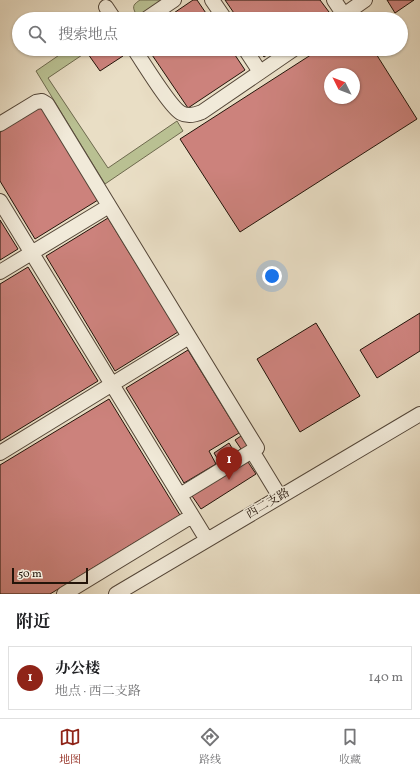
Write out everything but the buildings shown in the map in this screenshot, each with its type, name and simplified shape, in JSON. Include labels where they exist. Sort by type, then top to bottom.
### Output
[{"type":"street","points":[[156,12],[174,0]]},
{"type":"street","points":[[212,0],[220,12]]},
{"type":"street","points":[[334,0],[339,12]]},
{"type":"street","points":[[348,12],[366,0]]},
{"type":"street","points":[[106,7],[109,12]]},
{"type":"street","points":[[139,56],[173,107],[179,112],[188,115],[202,112],[284,56]]},
{"type":"street","points":[[250,56],[260,72]]},
{"type":"street","points":[[0,124],[36,102],[42,101],[46,103],[257,448],[180,495]]},
{"type":"street","points":[[0,201],[207,540]]},
{"type":"street","points":[[0,272],[109,206]]},
{"type":"street","points":[[0,453],[190,337]]},
{"type":"street","name":"西二支路","points":[[116,594],[420,414]]},
{"type":"street","points":[[252,451],[280,497]]},
{"type":"street","points":[[64,594],[192,516]]},
{"type":"green space","points":[[140,0],[164,0],[146,12],[135,12],[135,4]]},
{"type":"green space","points":[[58,56],[81,56],[48,78],[108,168],[177,121],[183,131],[105,184],[36,71]]},
{"type":"place","name":"办公楼","points":[[229,480]]}]
